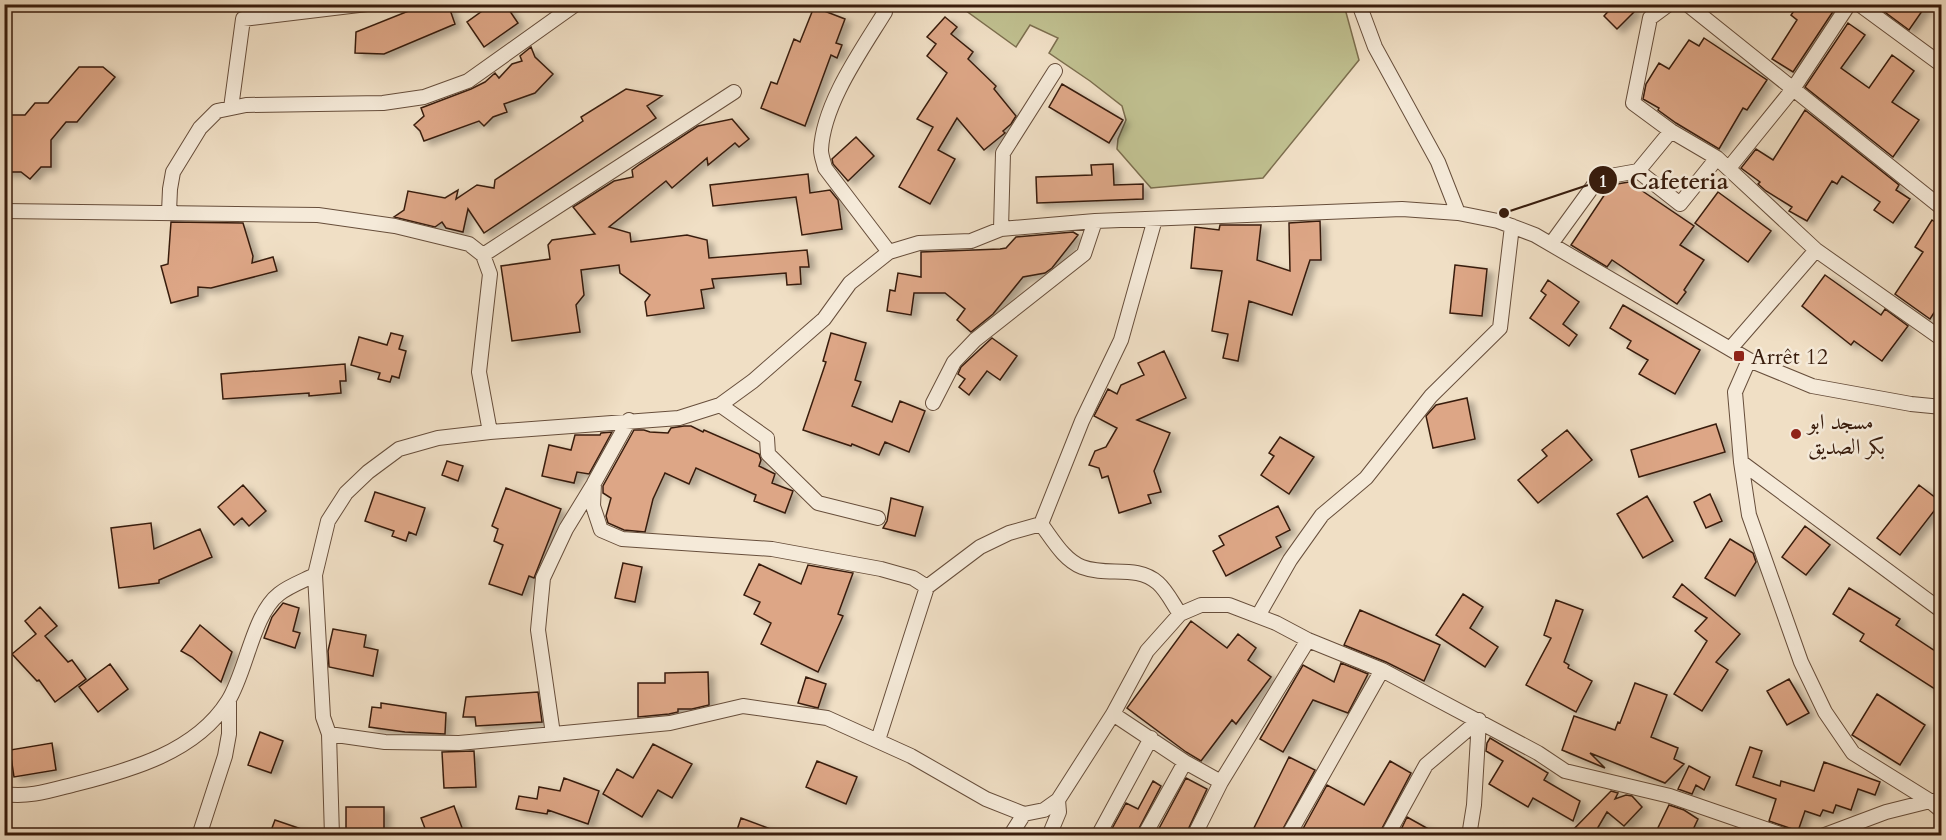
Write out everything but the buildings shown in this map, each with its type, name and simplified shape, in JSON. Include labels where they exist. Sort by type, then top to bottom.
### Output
[{"type":"street","points":[[231,108],[243,19],[367,4]]},
{"type":"street","points":[[169,212],[173,172],[200,128],[217,111],[246,105],[383,103],[424,97],[468,81],[576,4]]},
{"type":"street","points":[[886,4],[885,12],[841,84],[825,128],[820,152],[825,168],[889,252]]},
{"type":"street","points":[[1359,4],[1375,47],[1438,162],[1458,213]]},
{"type":"street","points":[[1669,4],[1650,18],[1633,103],[1671,131],[1717,158],[1816,250],[1941,339]]},
{"type":"street","points":[[1687,4],[1941,208]]},
{"type":"street","points":[[1729,168],[1793,89],[1849,4]]},
{"type":"street","points":[[1859,4],[1941,65]]},
{"type":"street","points":[[1001,229],[1003,153],[1054,72]]},
{"type":"street","points":[[483,255],[734,92]]},
{"type":"street","points":[[1551,244],[1599,178],[1638,171],[1671,131]]},
{"type":"street","points":[[1638,171],[1680,204],[1717,158]]},
{"type":"street","points":[[332,836],[329,734],[323,717],[315,575],[328,520],[346,493],[368,471],[399,449],[438,438],[629,420],[679,418],[720,405],[753,381],[824,319],[850,283],[889,252],[920,243],[972,241],[1001,229],[1095,221],[1402,209],[1458,213],[1498,221],[1535,235],[1749,360],[1812,386],[1911,404],[1941,407]]},
{"type":"street","points":[[4,211],[169,212],[329,217],[395,226],[469,244],[483,255],[490,274],[479,372],[490,432]]},
{"type":"street","points":[[1041,524],[1082,421],[1121,340],[1155,219]]},
{"type":"street","points":[[933,403],[954,362],[975,340],[1084,254],[1095,221]]},
{"type":"street","points":[[1258,616],[1290,560],[1322,515],[1366,478],[1431,396],[1500,328],[1512,226]]},
{"type":"street","points":[[1730,349],[1816,250]]},
{"type":"street","points":[[1749,360],[1735,392],[1741,462],[1749,515],[1801,662],[1825,712],[1853,753],[1936,801],[1941,812]]},
{"type":"street","points":[[720,405],[767,438],[768,454],[818,503],[878,518]]},
{"type":"street","points":[[553,734],[538,630],[543,578],[566,529],[629,420]]},
{"type":"street","points":[[1741,462],[1941,611]]},
{"type":"street","points":[[594,483],[593,506],[601,530],[622,539],[772,549],[881,569],[913,578],[927,587]]},
{"type":"street","points":[[878,740],[927,587],[980,547],[1009,533],[1041,524]]},
{"type":"street","points":[[1041,524],[1067,558],[1083,568],[1106,572],[1135,571],[1158,583],[1180,614]]},
{"type":"street","points":[[4,794],[20,796],[48,791],[123,772],[167,754],[210,724],[229,700],[264,612],[278,595],[315,575]]},
{"type":"street","points":[[329,734],[385,742],[447,743],[670,723],[743,706],[827,718],[911,756],[986,799],[1024,814],[1044,810],[1058,800],[1113,714],[1147,651],[1180,614],[1201,605],[1228,604],[1382,670],[1479,720],[1538,753],[1564,771],[1670,796],[1786,836]]},
{"type":"street","points":[[1194,836],[1221,782],[1308,640]]},
{"type":"street","points":[[1288,836],[1382,670]]},
{"type":"street","points":[[199,836],[225,756],[229,734],[229,700]]},
{"type":"street","points":[[1113,714],[1185,762],[1221,782]]},
{"type":"street","points":[[1387,836],[1426,765],[1479,720]]},
{"type":"street","points":[[1469,836],[1474,805],[1479,720]]},
{"type":"street","points":[[1098,836],[1151,738]]},
{"type":"street","points":[[1144,836],[1185,762]]},
{"type":"street","points":[[1049,836],[1059,812],[1058,800]]},
{"type":"street","points":[[1822,836],[1886,812],[1936,801]]},
{"type":"street","points":[[1010,836],[1024,814]]},
{"type":"green space","points":[[958,5],[1344,5],[1359,60],[1263,178],[1151,188],[1117,149],[1118,139],[1126,120],[1122,106],[1049,53],[1058,38],[1030,25],[1016,47]]},
{"type":"place","name":"Cafeteria","points":[[1504,213]]},
{"type":"place","name":"Arrêt 12","points":[[1739,356]]},
{"type":"place","name":"مسجد ابو بكر الصديق","points":[[1796,434]]}]
